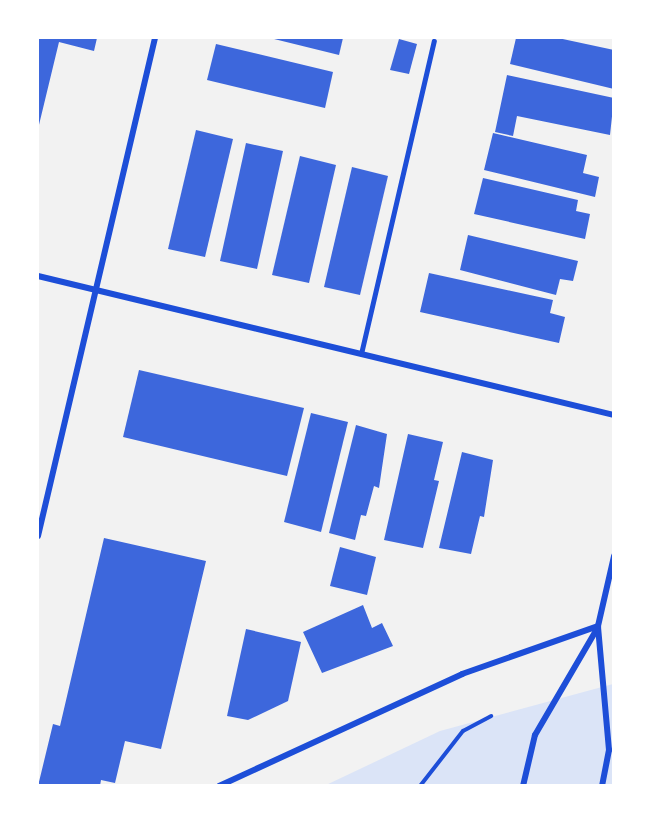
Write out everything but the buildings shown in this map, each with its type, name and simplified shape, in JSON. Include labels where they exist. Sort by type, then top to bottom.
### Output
[{"type":"street","points":[[38,536],[155,38]]},
{"type":"street","points":[[38,276],[614,415]]},
{"type":"street","points":[[523,786],[535,735],[598,626],[614,556]]},
{"type":"street","points":[[219,786],[462,674],[598,626]]},
{"type":"street","points":[[598,626],[609,750],[602,786]]},
{"type":"lane","points":[[361,354],[434,41]]},
{"type":"path","points":[[420,786],[463,730],[491,716]]},
{"type":"shaded area","points":[[613,684],[613,785],[324,786],[440,731]]}]
